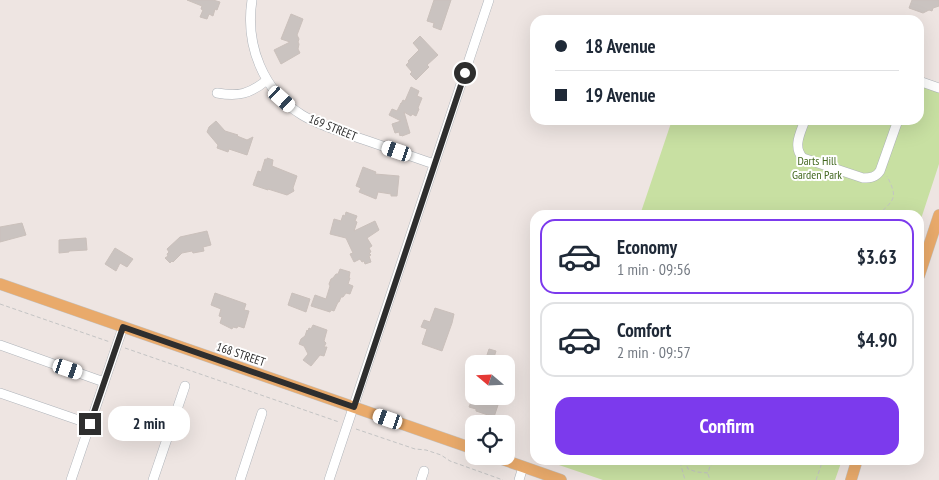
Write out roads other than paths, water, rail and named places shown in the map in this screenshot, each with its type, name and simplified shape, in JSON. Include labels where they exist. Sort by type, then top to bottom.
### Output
[{"type":"main road","points":[[924,261],[939,215]]},
{"type":"main road","name":"168 STREET","points":[[0,284],[465,446]]},
{"type":"main road","points":[[515,464],[561,480]]},
{"type":"main road","points":[[851,480],[856,465]]},
{"type":"street","name":"169 STREET","points":[[252,0],[250,22],[256,58],[274,90],[292,108],[312,121],[434,164]]},
{"type":"street","points":[[329,480],[489,0]]},
{"type":"street","points":[[217,93],[231,96],[245,94],[258,88],[267,80]]},
{"type":"street","points":[[924,83],[939,88]]},
{"type":"street","points":[[803,125],[798,140],[800,155],[803,158],[857,176],[870,178],[874,177],[880,170],[896,125]]},
{"type":"street","points":[[70,480],[123,327]]},
{"type":"street","points":[[0,345],[104,382]]},
{"type":"street","points":[[153,480],[185,386]]},
{"type":"street","points":[[0,393],[90,424]]},
{"type":"street","points":[[240,480],[262,413]]},
{"type":"street","points":[[518,480],[523,467]]},
{"type":"park label","name":"Darts Hill Garden Park","points":[[817,167]]}]
